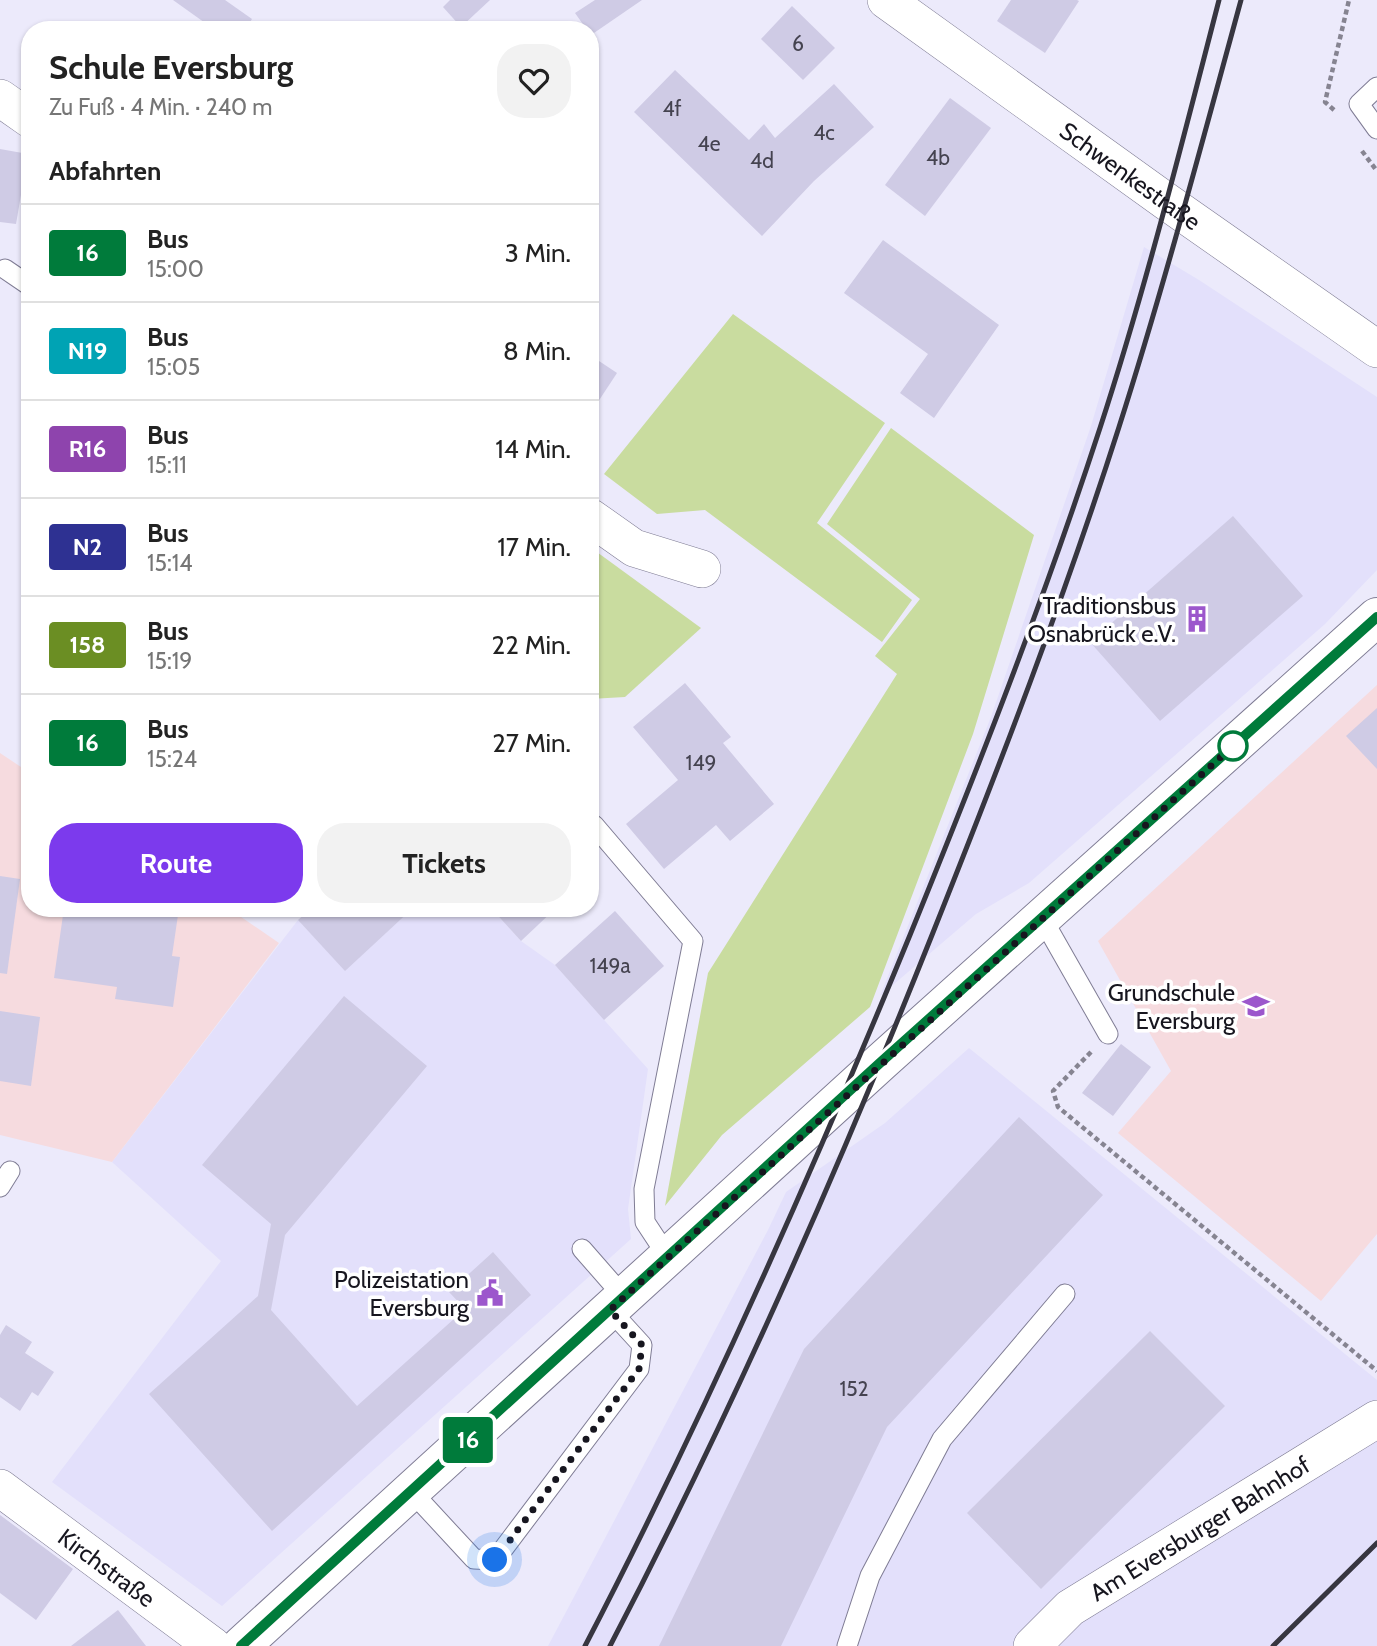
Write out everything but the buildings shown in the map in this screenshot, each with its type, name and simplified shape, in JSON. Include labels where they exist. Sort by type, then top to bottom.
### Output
[{"type":"street","name":"Schwenkestraße","points":[[886,0],[1377,349]]},
{"type":"street","points":[[0,98],[21,113]]},
{"type":"street","points":[[599,523],[634,548],[702,569]]},
{"type":"street","points":[[241,1646],[1377,617]]},
{"type":"street","name":"Am Eversburger Bahnhof","points":[[1032,1646],[1070,1608],[1377,1419]]},
{"type":"street","name":"Kirchstraße","points":[[0,1488],[213,1646]]},
{"type":"lane","points":[[1377,88],[1359,104],[1377,129]]},
{"type":"lane","points":[[5,269],[21,280]]},
{"type":"lane","points":[[599,831],[693,941],[644,1189],[645,1222],[668,1257]]},
{"type":"lane","points":[[1042,918],[1108,1034]]},
{"type":"lane","points":[[411,1491],[474,1559],[495,1560],[639,1369],[642,1345],[582,1249]]},
{"type":"lane","points":[[847,1646],[870,1576],[942,1439],[1065,1294]]},
{"type":"path","points":[[1349,0],[1325,102],[1332,111],[1359,104]]},
{"type":"path","points":[[1108,1034],[1053,1091],[1058,1107],[1377,1371]]},
{"type":"shaded area","points":[[1144,247],[1377,397],[1377,570],[1325,624],[1029,883],[976,914],[880,996],[991,717],[1091,426]]},
{"type":"shaded area","name":"Grundschule Eversburg","points":[[1377,685],[1377,1234],[1321,1301],[1118,1133],[1171,1071],[1098,941]]},
{"type":"shaded area","points":[[0,753],[21,767],[21,917],[241,917],[279,943],[112,1162],[0,1135]]},
{"type":"shaded area","points":[[403,917],[499,917],[521,941],[555,965],[648,1069],[628,1209],[631,1239],[222,1606],[52,1482],[221,1261],[112,1162],[298,920],[345,970]]},
{"type":"shaded area","points":[[969,1048],[1377,1380],[1377,1646],[548,1646],[786,1192],[885,1123]]},
{"type":"green space","points":[[733,314],[885,423],[817,523],[912,600],[882,642],[705,510],[657,514],[604,474]]},
{"type":"green space","points":[[891,428],[1034,535],[973,734],[870,1007],[722,1135],[665,1206],[708,973],[897,674],[875,656],[920,599],[827,524]]},
{"type":"green space","points":[[599,554],[701,628],[625,697],[599,698]]},
{"type":"railway","points":[[585,1646],[714,1383],[795,1205],[910,935],[985,747],[1079,492],[1117,375],[1163,215],[1219,0]]},
{"type":"railway","points":[[610,1646],[739,1384],[820,1205],[896,1025],[1006,746],[1076,555],[1136,374],[1241,0]]},
{"type":"railway","points":[[1273,1646],[1377,1543]]},
{"type":"bus line","name":"16","points":[[241,1646],[881,1062],[1377,617]]},
{"type":"place","name":"Traditionsbus Osnabrück e.V.","points":[[1197,619]]},
{"type":"place","name":"Grundschule Eversburg","points":[[1256,1006]]},
{"type":"place","name":"Polizeistation Eversburg","points":[[490,1293]]},
{"type":"route","points":[[495,1560],[639,1369],[642,1345],[610,1310],[1233,746]]}]
